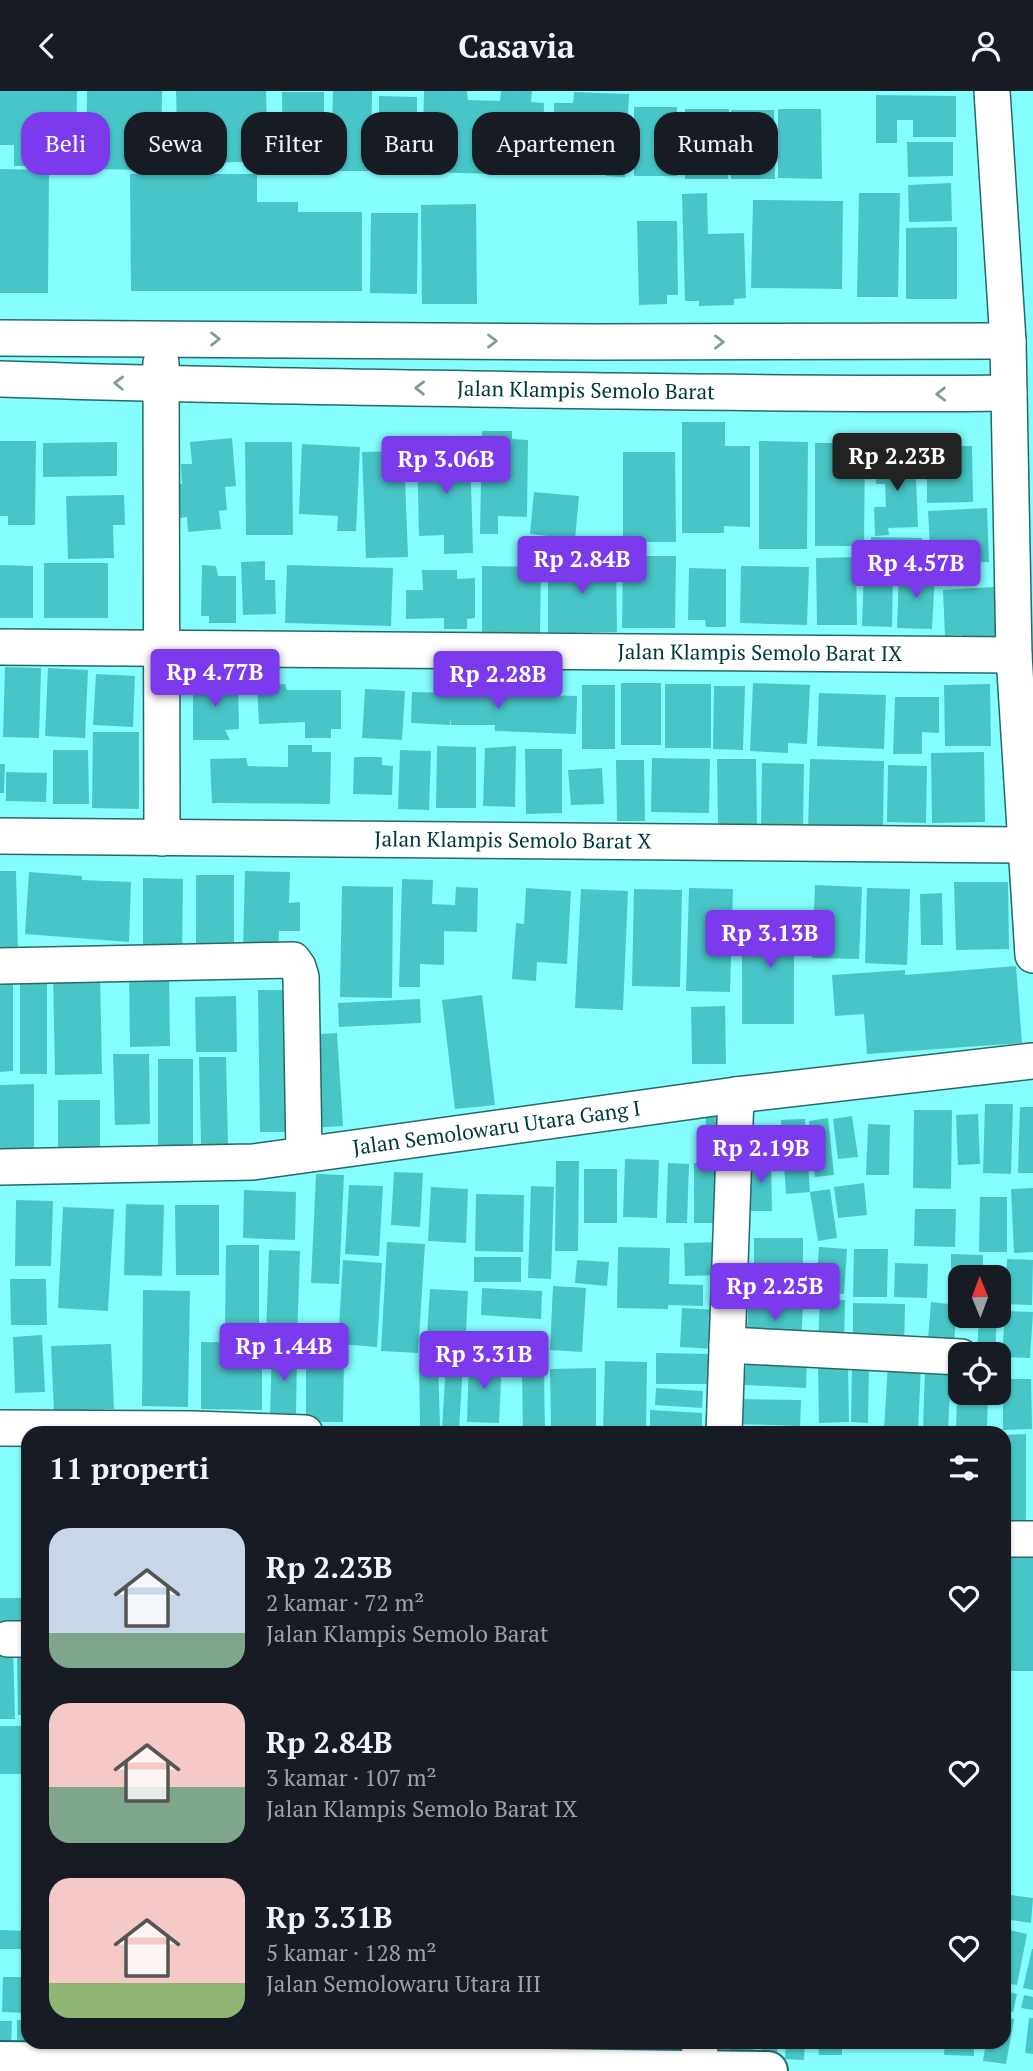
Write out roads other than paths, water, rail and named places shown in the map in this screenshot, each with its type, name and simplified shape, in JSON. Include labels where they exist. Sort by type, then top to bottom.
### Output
[{"type":"main road","points":[[0,2061],[308,2068],[768,2071]]},
{"type":"street","points":[[992,91],[1008,341],[1014,655],[1033,955]]},
{"type":"street","points":[[0,338],[1008,341]]},
{"type":"street","points":[[161,339],[162,838]]},
{"type":"street","name":"Jalan Klampis Semolo Barat","points":[[0,379],[162,384],[901,395],[1009,393]]},
{"type":"street","name":"Jalan Klampis Semolo Barat IX","points":[[0,647],[1014,655]]},
{"type":"street","name":"Jalan Klampis Semolo Barat X","points":[[0,836],[1026,845]]},
{"type":"street","points":[[0,966],[293,960],[301,977],[304,1154]]},
{"type":"street","name":"Jalan Semolowaru Utara Gang I","points":[[0,1167],[253,1162],[736,1095],[1033,1061]]},
{"type":"street","points":[[724,1426],[736,1095]]},
{"type":"street","points":[[727,1345],[948,1356]]},
{"type":"street","points":[[0,1428],[21,1428]]},
{"type":"street","points":[[1011,1539],[1033,1539]]},
{"type":"street","points":[[699,2070],[700,2049]]}]
